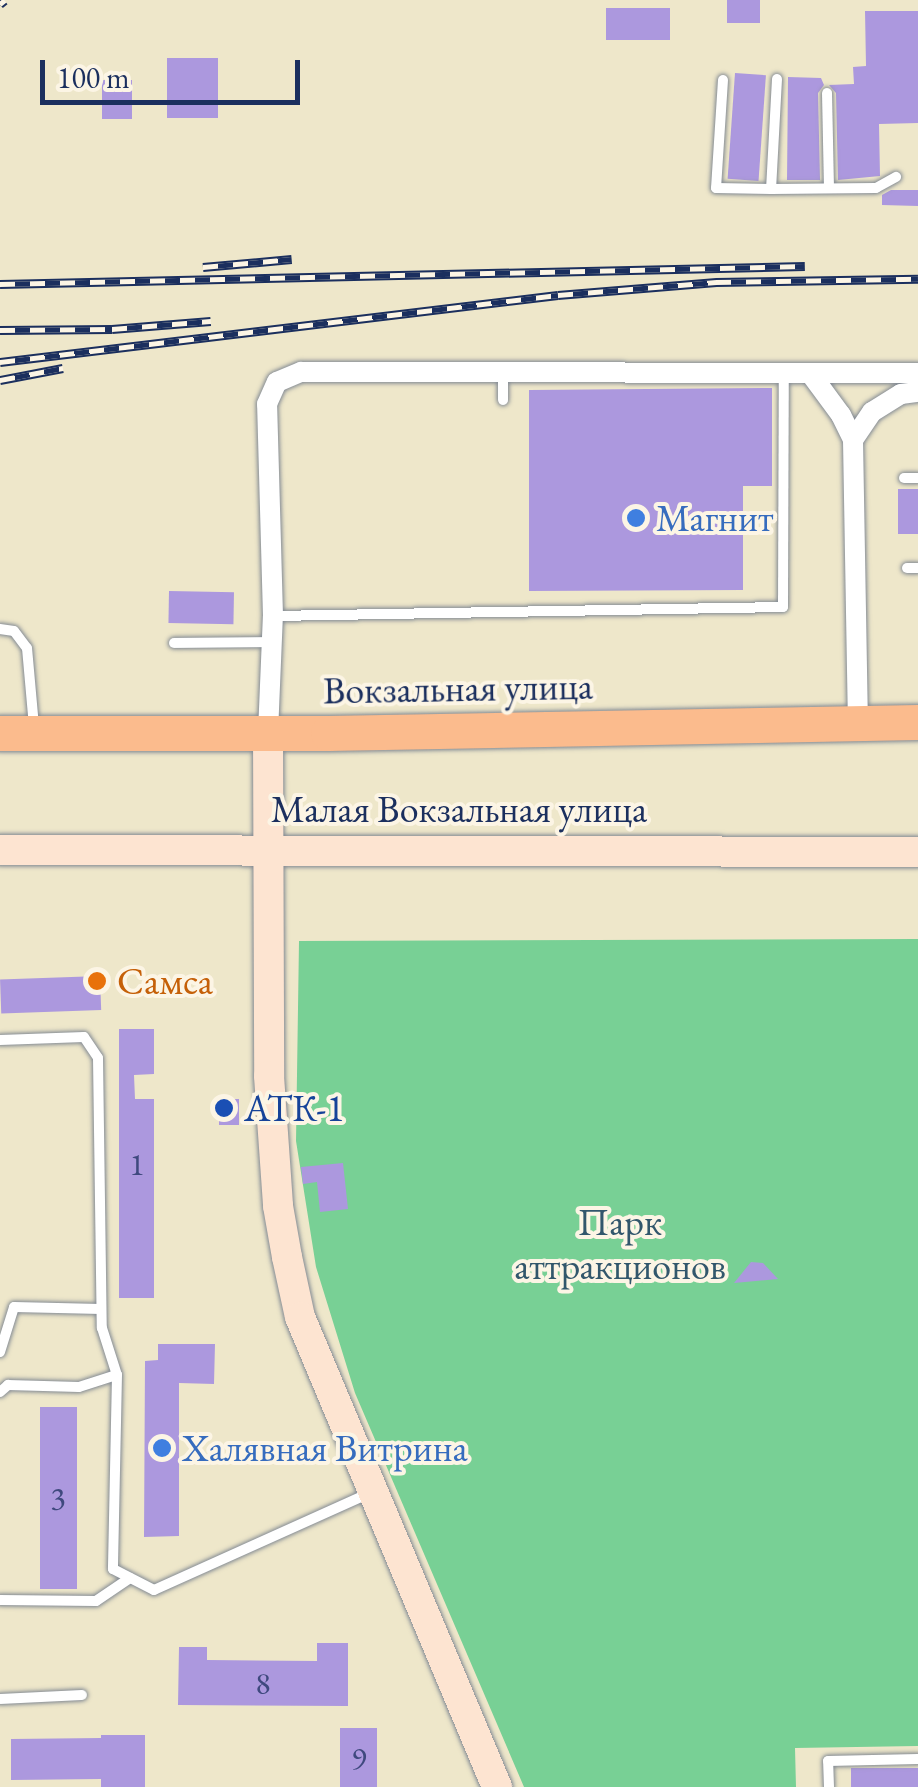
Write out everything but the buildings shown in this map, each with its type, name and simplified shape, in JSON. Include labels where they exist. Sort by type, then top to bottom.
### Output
[{"type":"highway","name":"Вокзальная улица","points":[[17,733],[268,733],[918,722]]},
{"type":"main road","points":[[268,733],[269,1076],[281,1222],[300,1317],[497,1787]]},
{"type":"main road","name":"Малая Вокзальная улица","points":[[0,850],[918,852]]},
{"type":"street","points":[[268,733],[273,616],[267,404],[277,382],[301,372],[918,373]]},
{"type":"street","points":[[810,374],[842,415],[853,440],[858,722]]},
{"type":"street","points":[[853,440],[872,412],[900,394],[918,392]]},
{"type":"lane","points":[[771,190],[778,79]]},
{"type":"lane","points":[[723,80],[716,188],[876,188],[896,177]]},
{"type":"lane","points":[[827,93],[829,187]]},
{"type":"lane","points":[[502,370],[503,400]]},
{"type":"lane","points":[[273,616],[783,606],[784,374]]},
{"type":"lane","points":[[904,478],[918,478]]},
{"type":"lane","points":[[0,629],[14,631],[26,648],[17,733]]},
{"type":"lane","points":[[174,643],[273,642]]},
{"type":"lane","points":[[0,1040],[84,1037],[98,1058],[102,1328],[117,1375],[113,1569],[154,1590],[373,1492]]},
{"type":"lane","points":[[0,1302],[14,1307],[102,1309]]},
{"type":"lane","points":[[0,1352],[14,1307]]},
{"type":"lane","points":[[0,1373],[4,1388],[79,1388],[117,1375]]},
{"type":"lane","points":[[0,1600],[96,1601],[130,1578]]},
{"type":"lane","points":[[0,1699],[82,1695]]},
{"type":"lane","points":[[829,1787],[828,1761],[918,1759]]},
{"type":"green space","name":"Парк аттракционов","points":[[918,939],[918,1746],[795,1748],[796,1787],[524,1787],[355,1393],[316,1267],[296,1141],[299,941]]},
{"type":"railway","points":[[0,4],[5,0]]},
{"type":"railway","points":[[203,267],[292,259]]},
{"type":"railway","points":[[0,284],[805,266]]},
{"type":"railway","points":[[0,362],[558,295],[716,282],[918,279]]},
{"type":"railway","points":[[0,330],[112,329],[211,321]]},
{"type":"railway","points":[[0,380],[63,368]]},
{"type":"place","name":"Магнит","points":[[636,518]]},
{"type":"place","name":"Самса","points":[[97,981]]},
{"type":"place","name":"АТК-1","points":[[224,1108]]},
{"type":"place","name":"Халявная Витрина","points":[[162,1448]]}]
